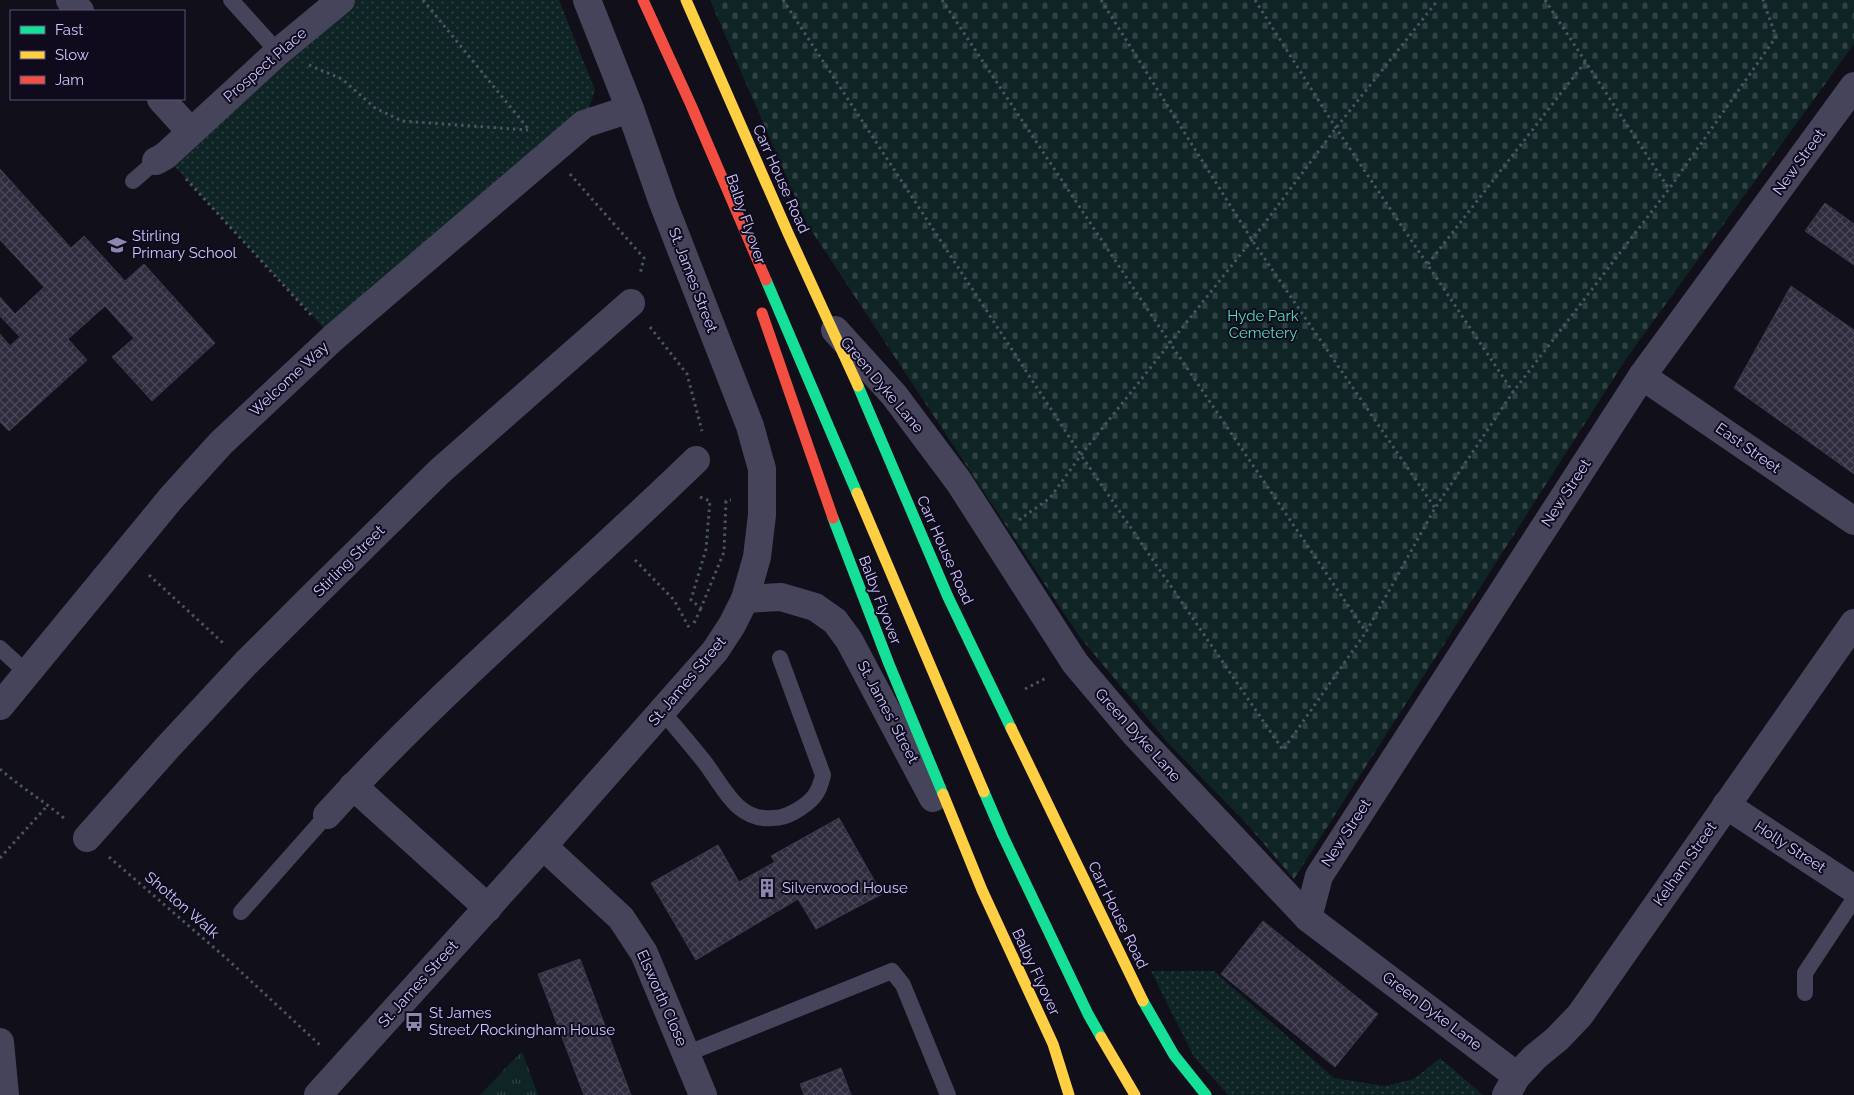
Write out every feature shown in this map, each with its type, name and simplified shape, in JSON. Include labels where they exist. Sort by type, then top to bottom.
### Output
[{"type":"highway","points":[[643,0],[691,105]]},
{"type":"highway","name":"Carr House Road","points":[[686,0],[788,233],[832,327],[948,597],[1133,982],[1166,1045],[1190,1079],[1206,1095]]},
{"type":"highway","name":"Balby Flyover","points":[[691,105],[738,245]]},
{"type":"highway","name":"Balby Flyover","points":[[691,105],[1003,836],[1088,1014],[1135,1095]]},
{"type":"highway","name":"Balby Flyover","points":[[758,300],[824,496],[889,664],[982,890],[1053,1044],[1069,1095]]},
{"type":"street","points":[[70,0],[79,10]]},
{"type":"street","name":"Prospect Place","points":[[161,158],[278,52],[341,0]]},
{"type":"street","name":"St. James Street","points":[[318,1095],[488,908],[715,651],[732,625],[745,599],[757,557],[762,515],[762,469],[750,426],[663,203],[630,109],[587,0]]},
{"type":"street","name":"New Street","points":[[1308,918],[1319,876],[1642,376],[1854,86]]},
{"type":"street","points":[[162,100],[190,131]]},
{"type":"street","name":"Welcome Way","points":[[0,706],[172,497],[221,443],[333,338],[584,124],[630,109]]},
{"type":"street","name":"Stirling Street","points":[[87,838],[167,748],[246,664],[440,471],[631,303]]},
{"type":"street","name":"Green Dyke Lane","points":[[832,327],[894,395],[960,482],[1075,663],[1136,734],[1308,918],[1511,1085]]},
{"type":"street","name":"East Street","points":[[1642,376],[1854,521]]},
{"type":"street","points":[[327,815],[353,786],[465,674],[613,539],[696,460]]},
{"type":"street","name":"St. James' Street","points":[[745,599],[781,597],[815,607],[835,621],[849,640],[982,890]]},
{"type":"street","name":"Kelham Street","points":[[1511,1085],[1535,1057],[1557,1039],[1580,1015],[1854,623]]},
{"type":"street","points":[[353,786],[488,908]]},
{"type":"street","name":"Holly Street","points":[[1726,805],[1854,888]]},
{"type":"street","name":"Elsworth Close","points":[[543,846],[621,918],[644,954],[704,1095]]},
{"type":"street","points":[[0,1042],[5,1095]]},
{"type":"lane","points":[[231,0],[278,52]]},
{"type":"lane","points":[[133,182],[161,158]]},
{"type":"lane","points":[[0,648],[27,673]]},
{"type":"lane","points":[[662,711],[697,753],[730,799],[740,809],[752,816],[763,819],[789,815],[803,807],[816,796],[823,774],[780,658]]},
{"type":"lane","points":[[241,912],[327,815]]},
{"type":"lane","points":[[1805,994],[1805,973],[1854,899]]},
{"type":"lane","points":[[686,1054],[892,971],[903,985],[948,1095]]},
{"type":"path","points":[[783,0],[1081,455],[1283,750],[1366,632],[1435,508],[1513,392],[1669,189],[1776,37],[1763,0]]},
{"type":"path","points":[[942,0],[1170,343],[1366,632]]},
{"type":"path","points":[[1101,0],[1252,240],[1435,508]]},
{"type":"path","points":[[1255,0],[1336,128],[1513,392]]},
{"type":"path","points":[[995,537],[1050,498],[1081,455],[1252,240],[1336,128],[1438,0]]},
{"type":"path","points":[[1545,0],[1669,189]]},
{"type":"path","points":[[278,52],[342,79],[375,108],[402,121],[529,130]]},
{"type":"path","points":[[1428,264],[1586,61]]},
{"type":"path","points":[[161,158],[333,338]]},
{"type":"path","points":[[631,303],[687,374],[704,439],[696,460]]},
{"type":"path","points":[[670,485],[710,501],[706,549],[691,600],[701,608]]},
{"type":"path","points":[[692,678],[691,630],[724,552],[726,501],[734,499]]},
{"type":"path","points":[[613,539],[674,600],[691,630]]},
{"type":"path","points":[[148,574],[246,664]]},
{"type":"path","points":[[1021,681],[1025,690],[1075,663]]},
{"type":"path","name":"Shotton Walk","points":[[0,769],[16,784],[48,804],[226,958],[343,1068]]},
{"type":"path","points":[[0,858],[48,804]]},
{"type":"green space","points":[[341,0],[559,0],[595,90],[584,124],[333,338],[165,156]]},
{"type":"green space","name":"Hyde Park Cemetery","points":[[710,0],[1854,0],[1854,44],[1626,359],[1294,879],[1246,823],[1168,743],[1079,636],[807,224]]},
{"type":"green space","points":[[1151,971],[1214,971],[1334,1078],[1384,1086],[1414,1079],[1440,1058],[1483,1095],[1228,1095],[1194,1057]]},
{"type":"green space","points":[[522,1051],[538,1095],[480,1095]]},
{"type":"building","points":[[0,169],[71,248],[84,236],[125,281],[144,264],[215,343],[152,401],[112,357],[134,338],[105,306],[68,339],[87,360],[9,431],[0,422],[0,334],[10,346],[20,337],[0,316],[0,297],[15,314],[44,287],[0,240]]},
{"type":"building","points":[[1825,203],[1854,224],[1854,265],[1805,231]]},
{"type":"building","points":[[1791,286],[1854,330],[1854,474],[1734,388]]},
{"type":"building","name":"Silverwood House","points":[[839,818],[882,894],[816,929],[798,899],[696,960],[651,883],[718,845],[739,882],[775,862],[771,856]]},
{"type":"building","points":[[1263,921],[1378,1014],[1335,1067],[1221,974]]},
{"type":"building","points":[[580,959],[631,1095],[584,1095],[538,974]]},
{"type":"building","points":[[841,1068],[851,1095],[804,1095],[800,1084]]},
{"type":"traffic: fast","points":[[766,280],[857,493]]},
{"type":"traffic: fast","points":[[858,386],[948,597],[1011,728]]},
{"type":"traffic: fast","points":[[833,518],[889,664],[943,794]]},
{"type":"traffic: fast","points":[[984,792],[1088,1014],[1101,1037]]},
{"type":"traffic: fast","points":[[1143,1001],[1174,1055],[1206,1095]]},
{"type":"traffic: slow","points":[[686,0],[788,233],[858,386]]},
{"type":"traffic: slow","points":[[857,493],[984,792]]},
{"type":"traffic: slow","points":[[1011,728],[1143,1001]]},
{"type":"traffic: slow","points":[[943,794],[982,890],[1053,1044],[1069,1095]]},
{"type":"traffic: slow","points":[[1101,1037],[1135,1095]]},
{"type":"traffic: jam","points":[[643,0],[691,105],[766,280]]},
{"type":"traffic: jam","points":[[762,313],[833,518]]},
{"type":"place","name":"Stirling Primary School","points":[[117,245]]},
{"type":"place","name":"Silverwood House","points":[[767,888]]},
{"type":"place","name":"St James Street/Rockingham House","points":[[414,1022]]}]
